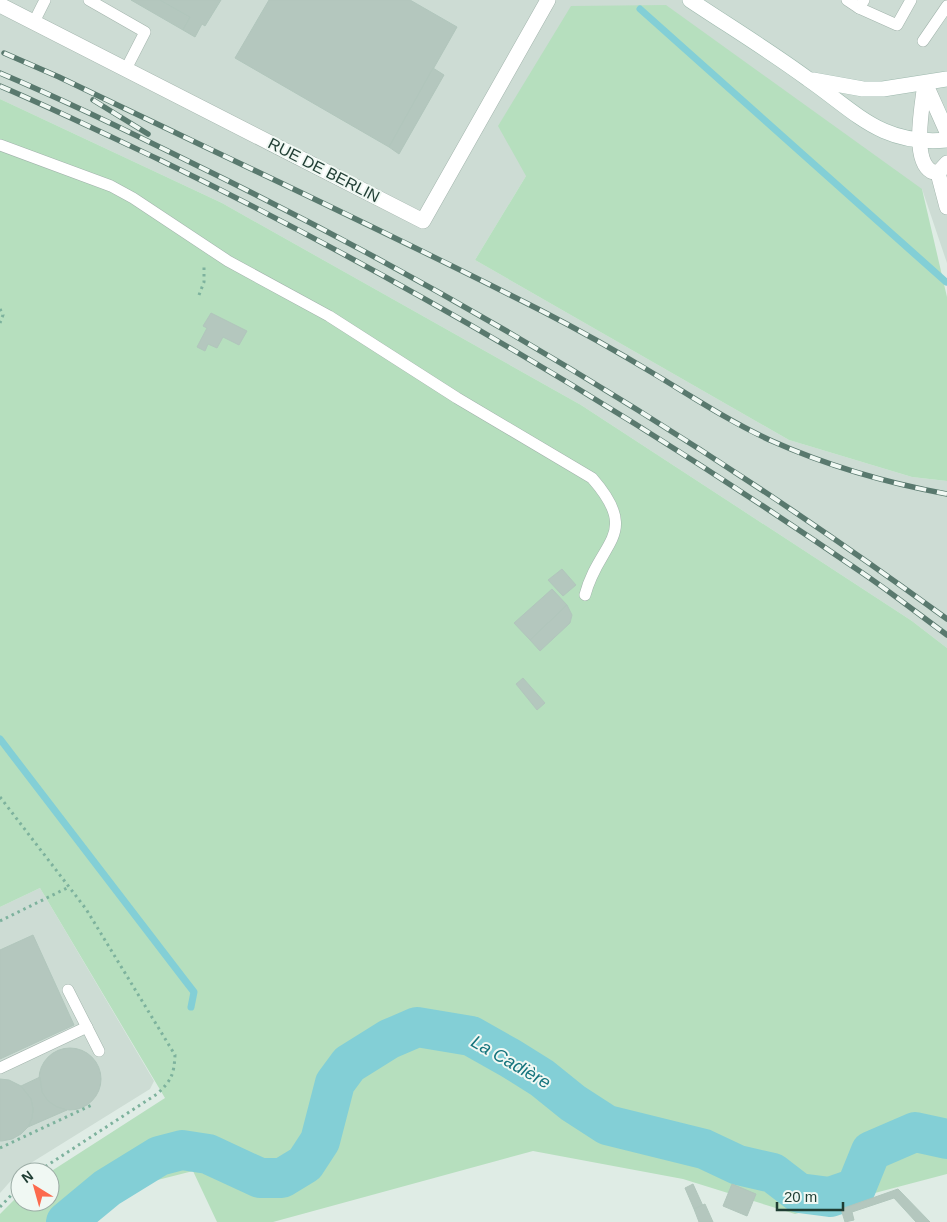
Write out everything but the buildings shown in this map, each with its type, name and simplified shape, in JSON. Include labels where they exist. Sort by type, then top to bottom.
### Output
[{"type":"street","name":"RUE DE BERLIN","points":[[0,5],[423,221],[548,0]]},
{"type":"street","points":[[690,0],[809,79],[862,120],[882,131],[919,142],[947,140]]},
{"type":"street","points":[[809,79],[863,89],[883,89],[947,79]]},
{"type":"street","points":[[925,83],[947,132]]},
{"type":"street","points":[[925,83],[919,142],[920,153],[924,163],[930,170],[943,168],[947,207]]},
{"type":"lane","points":[[34,22],[45,0]]},
{"type":"lane","points":[[88,0],[145,32],[126,69]]},
{"type":"lane","points":[[847,0],[862,4],[897,25],[912,0]]},
{"type":"lane","points":[[923,41],[947,6]]},
{"type":"lane","points":[[0,145],[111,186],[133,198],[228,261],[329,316],[458,398],[592,478],[604,492],[613,510],[616,524],[613,539],[593,573],[585,595]]},
{"type":"lane","points":[[68,990],[99,1051]]},
{"type":"lane","points":[[0,1068],[87,1028]]},
{"type":"path","points":[[199,295],[204,282],[203,245]]},
{"type":"path","points":[[0,310],[3,315],[0,323]]},
{"type":"path","points":[[0,797],[86,909],[176,1055],[175,1069],[170,1082],[157,1094],[52,1162]]},
{"type":"path","points":[[0,921],[69,887]]},
{"type":"path","points":[[0,1148],[94,1104]]},
{"type":"path","points":[[0,1207],[10,1196]]},
{"type":"shaded area","points":[[0,0],[947,0],[947,263],[922,189],[526,176],[475,260],[789,440],[912,477],[947,481],[947,648],[912,621],[581,405],[222,203],[0,99]]},
{"type":"shaded area","points":[[40,888],[154,1081],[150,1089],[32,1162],[10,1162],[10,1182],[0,1193],[0,907]]},
{"type":"green space","points":[[666,5],[922,189],[947,297],[947,481],[912,477],[789,440],[475,260],[526,176],[498,126],[571,6]]},
{"type":"green space","points":[[0,99],[222,203],[581,405],[912,621],[947,648],[947,1174],[795,1214],[683,1179],[533,1151],[273,1222],[217,1222],[193,1171],[122,1189],[85,1222],[0,1222],[0,1214],[10,1204],[10,1212],[60,1212],[60,1166],[165,1098],[40,888],[0,907]]},
{"type":"waterway","points":[[640,9],[946,282]]},
{"type":"waterway","points":[[0,739],[194,992],[191,1007]]},
{"type":"waterway","name":"La Cadière","points":[[66,1222],[107,1188],[159,1156],[182,1150],[208,1154],[260,1178],[282,1178],[305,1164],[320,1141],[335,1083],[349,1064],[389,1039],[417,1027],[471,1036],[542,1078],[573,1103],[607,1125],[704,1149],[738,1165],[773,1173],[799,1193],[830,1197],[856,1188],[871,1151],[915,1132],[947,1139]]},
{"type":"railway","points":[[4,53],[59,77],[300,192],[540,310],[757,434],[793,450],[858,473],[902,485],[947,494]]},
{"type":"railway","points":[[0,73],[122,129],[292,213],[486,319],[674,433],[766,493],[947,619]]},
{"type":"railway","points":[[0,86],[160,160],[251,205],[429,301],[603,404],[689,458],[869,578],[947,635]]},
{"type":"railway","points":[[93,100],[148,134]]}]
